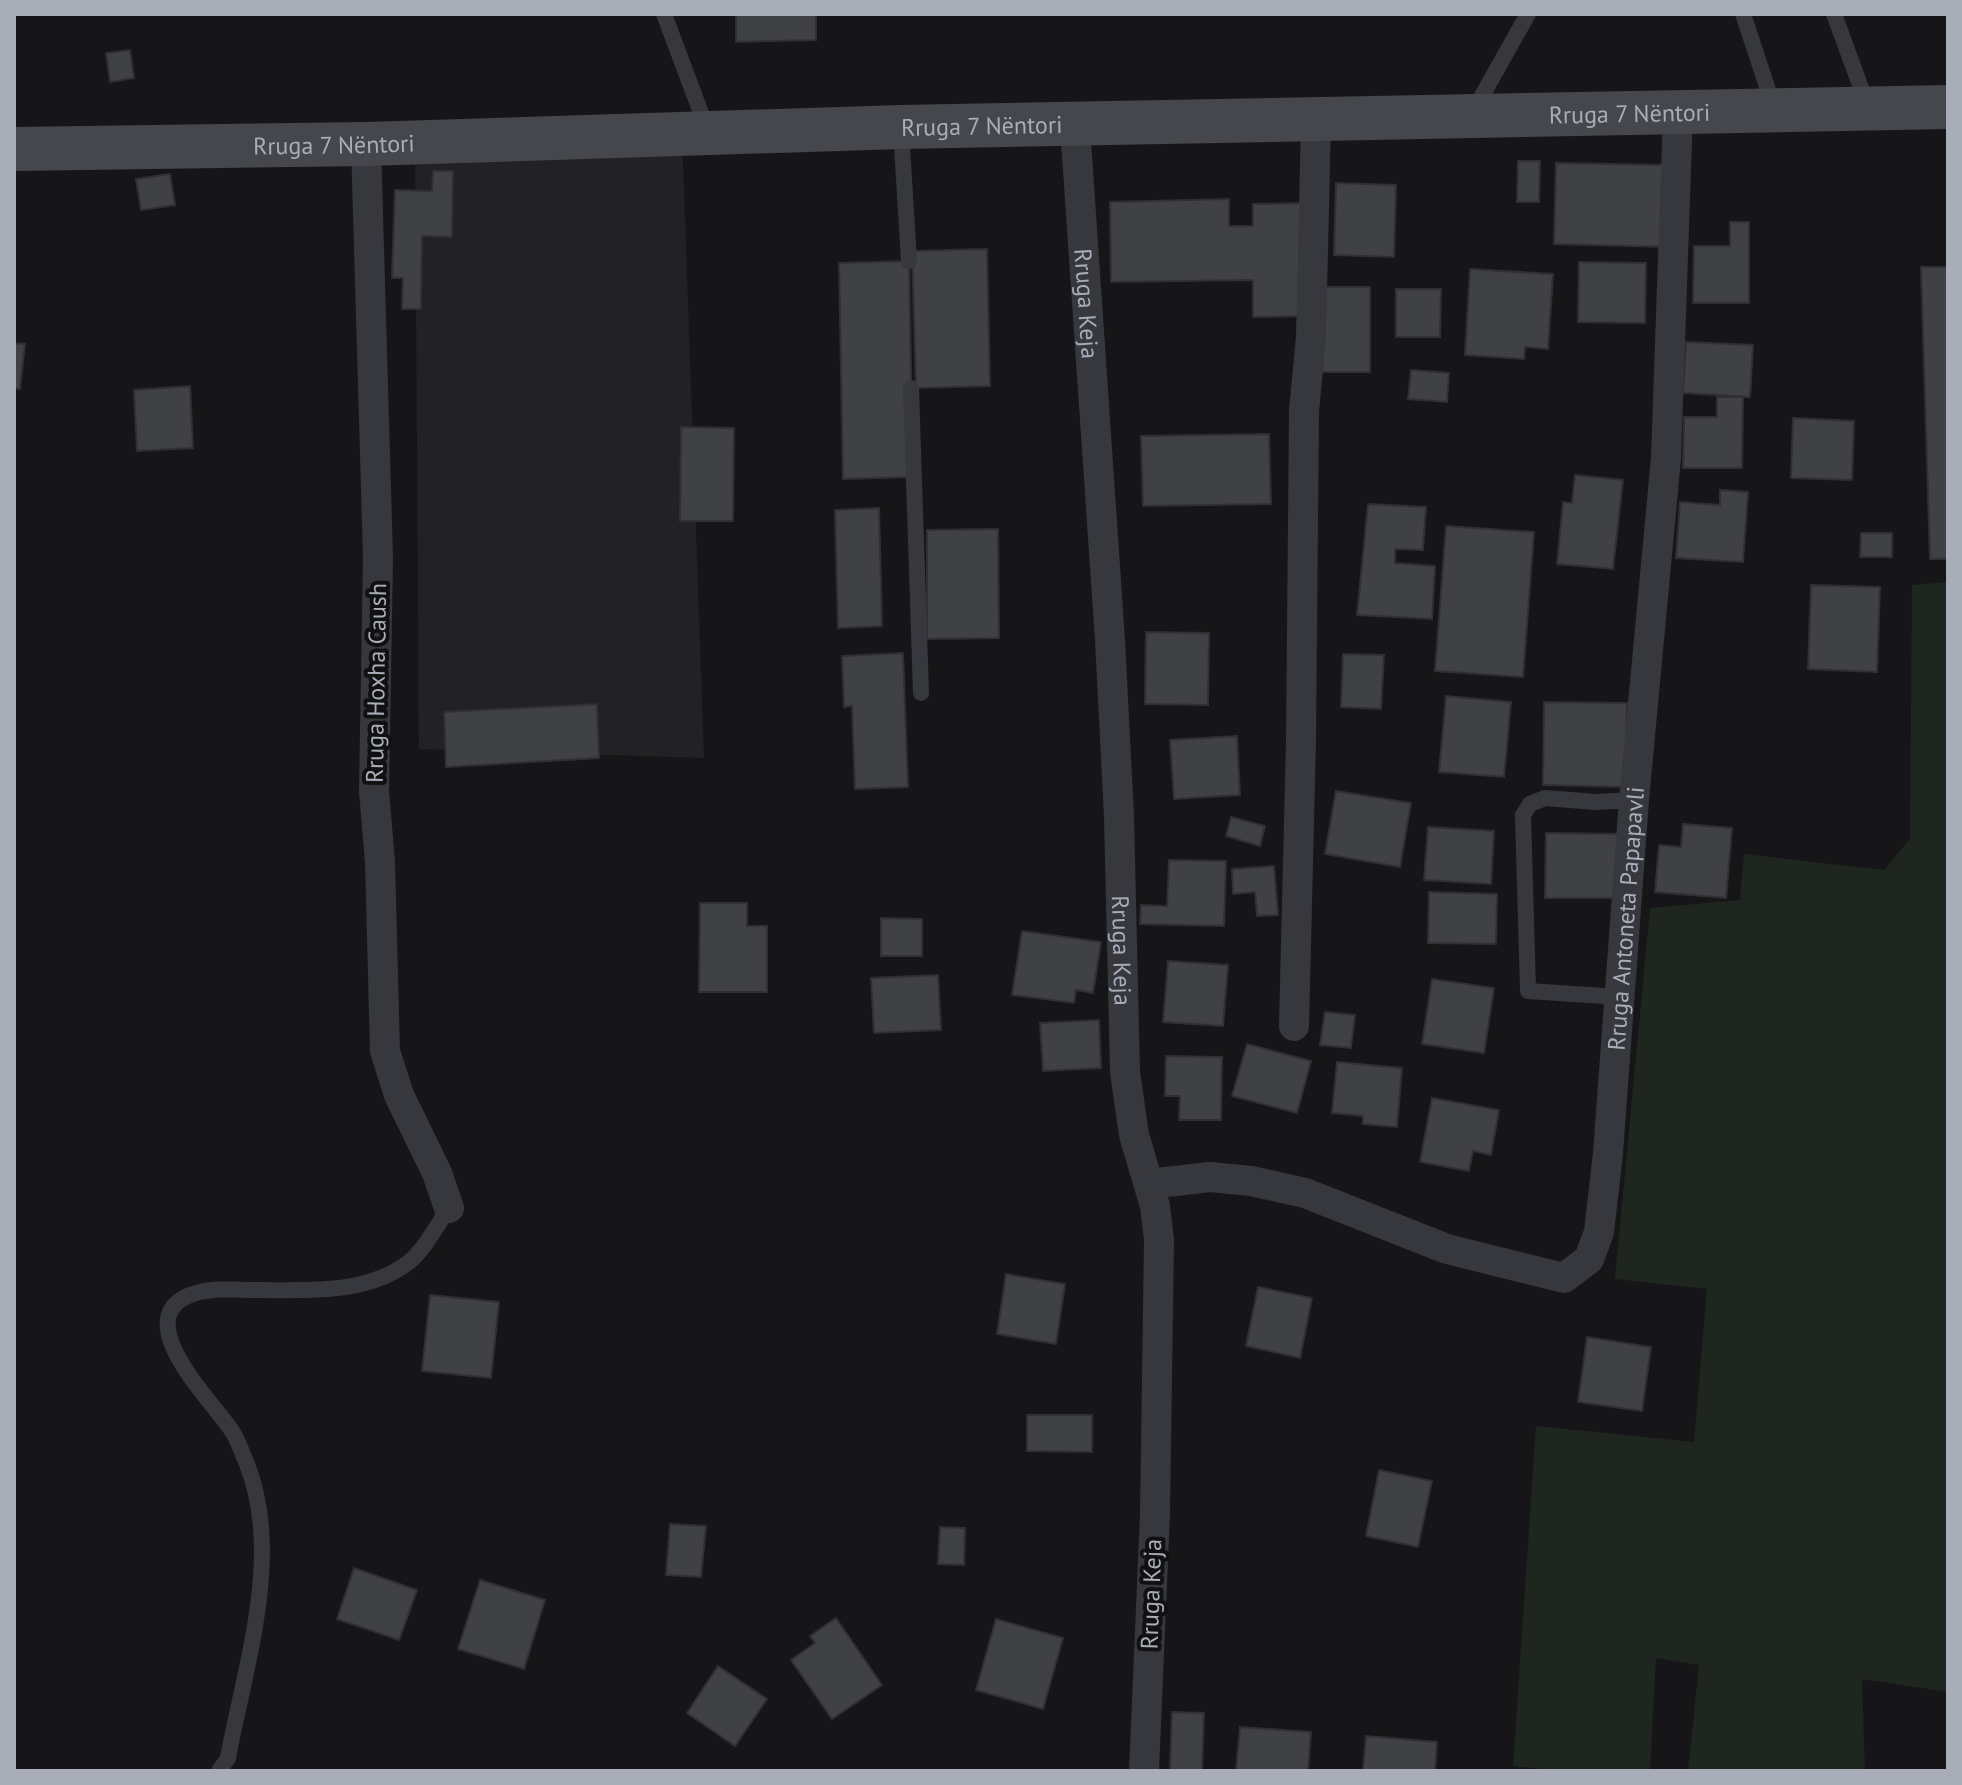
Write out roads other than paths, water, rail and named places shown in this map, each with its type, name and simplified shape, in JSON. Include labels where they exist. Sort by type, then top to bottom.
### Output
[{"type":"main road","name":"Rruga 7 Nëntori","points":[[14,149],[366,144],[901,127],[1469,119],[1948,107]]},
{"type":"street","name":"Rruga Antoneta Papapavli","points":[[1149,1184],[1210,1177],[1251,1181],[1305,1193],[1447,1249],[1564,1278],[1589,1259],[1599,1232],[1666,458],[1678,113]]},
{"type":"street","points":[[1294,1026],[1302,724],[1304,411],[1311,337],[1316,121]]},
{"type":"street","name":"Rruga Keja","points":[[1075,126],[1113,699],[1125,1072],[1134,1135],[1149,1184],[1159,1240],[1155,1514],[1144,1771]]},
{"type":"street","name":"Rruga Hoxha Caush","points":[[366,144],[378,558],[374,791],[380,862],[385,1051],[399,1095],[437,1173],[449,1208]]},
{"type":"lane","points":[[664,14],[708,133]]},
{"type":"lane","points":[[1469,119],[1528,14]]},
{"type":"lane","points":[[1743,14],[1775,111]]},
{"type":"lane","points":[[1834,14],[1868,109]]},
{"type":"lane","points":[[901,127],[909,261]]},
{"type":"lane","points":[[911,388],[921,693]]},
{"type":"lane","points":[[1620,997],[1528,991],[1522,870],[1523,815],[1530,804],[1545,798],[1596,802],[1634,800]]},
{"type":"lane","points":[[219,1771],[228,1758],[261,1578],[259,1523],[248,1468],[233,1431],[175,1353],[168,1331],[173,1312],[188,1296],[219,1290],[314,1290],[366,1285],[410,1261],[449,1208]]}]
